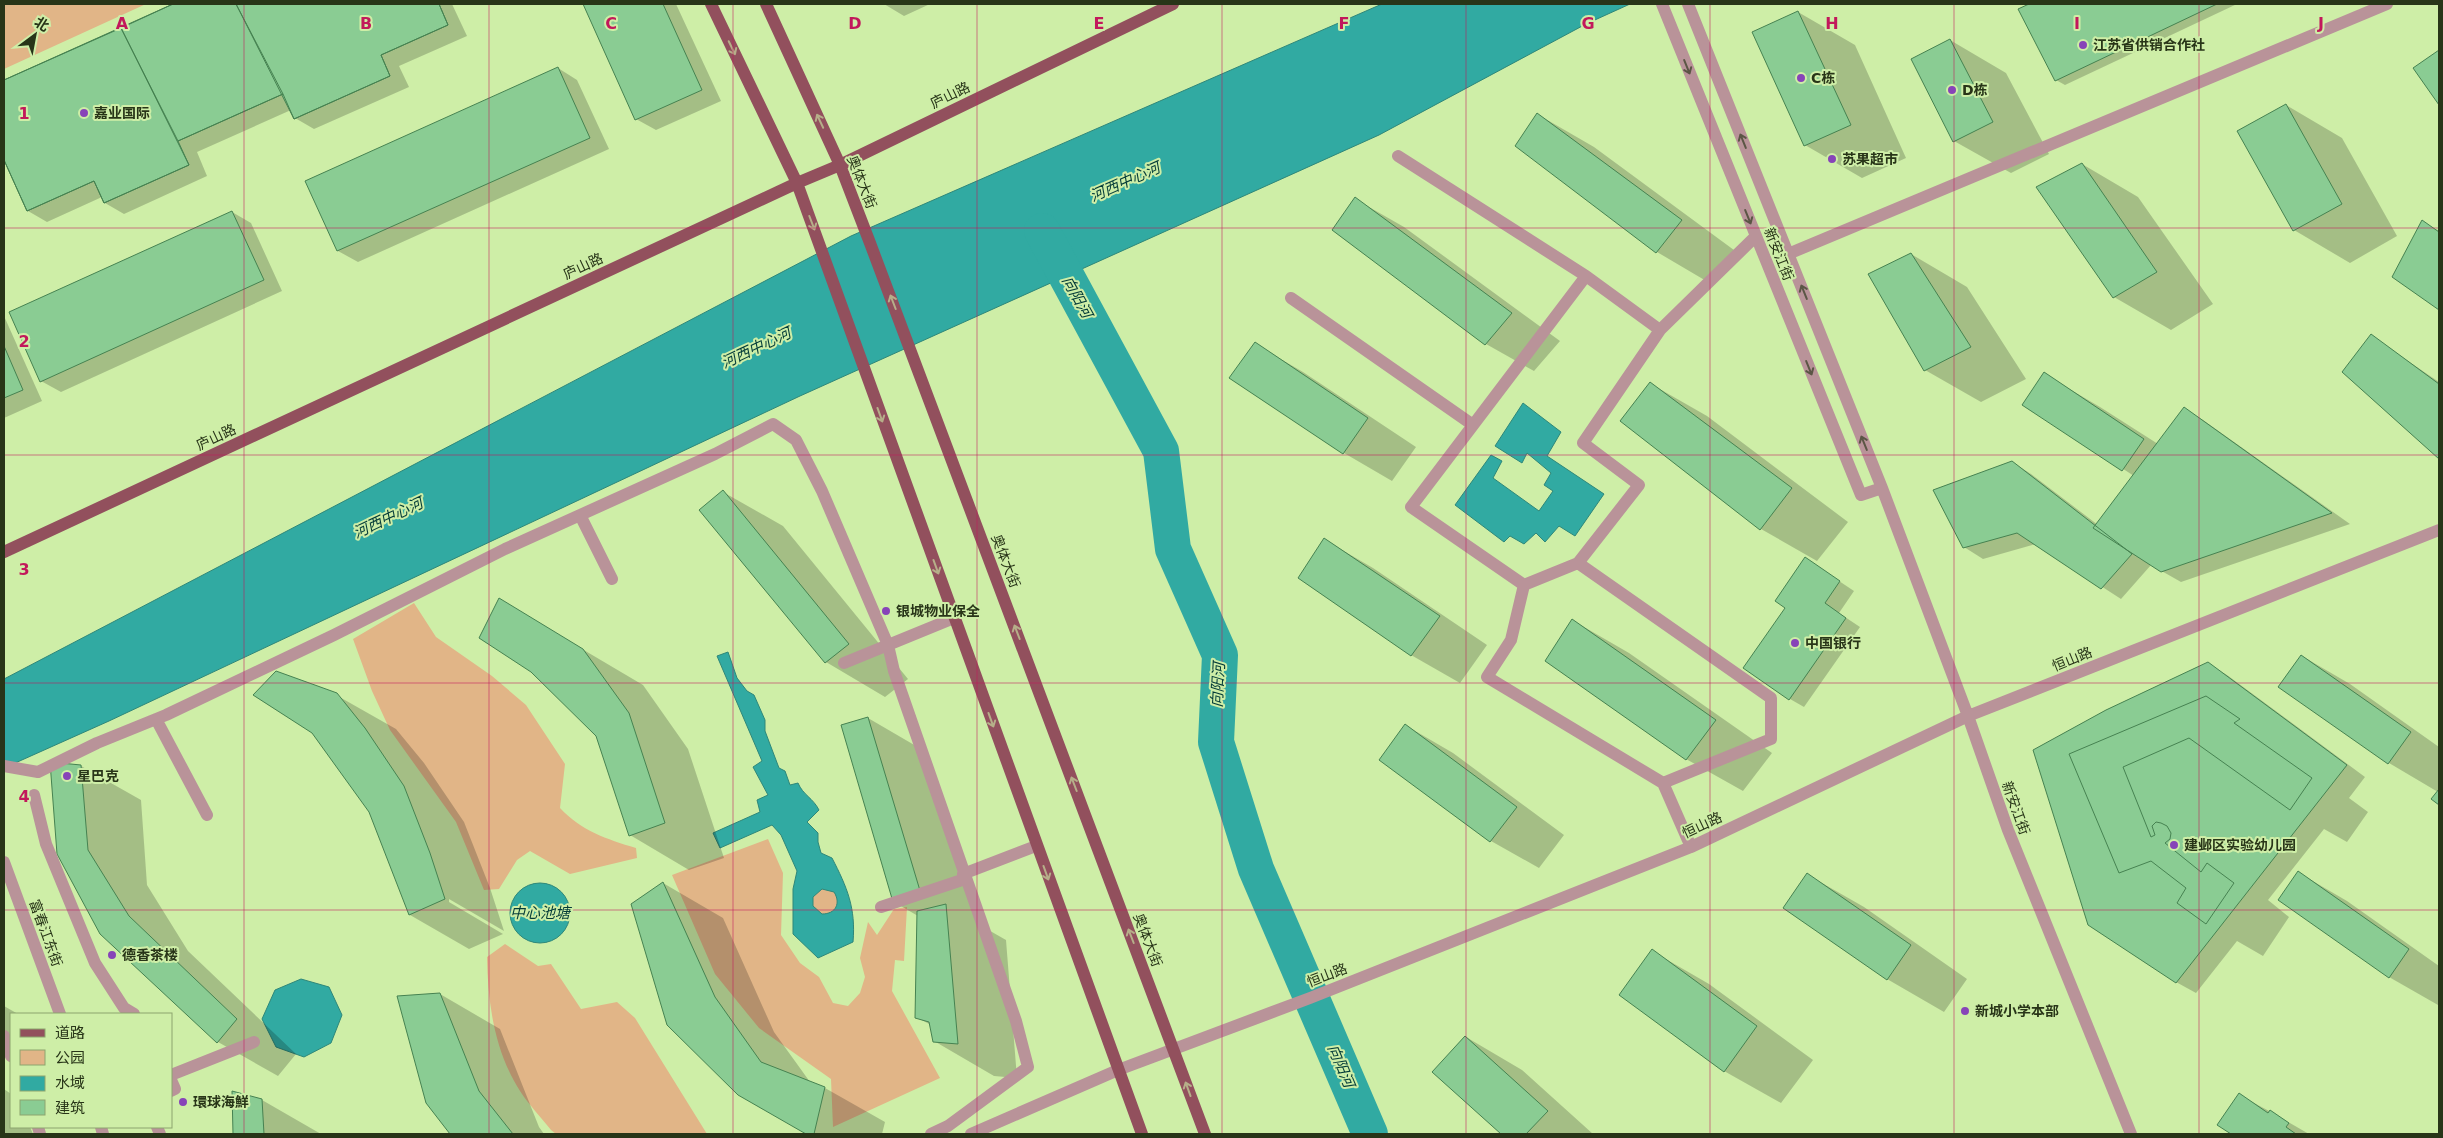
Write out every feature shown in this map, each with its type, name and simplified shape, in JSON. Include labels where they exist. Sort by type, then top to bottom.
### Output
[{"type":"main road","points":[[711,4],[797,183],[1142,1134]]},
{"type":"main road","name":"奥体大街","points":[[766,4],[840,165],[870,242],[1205,1134]]},
{"type":"main road","name":"庐山路","points":[[4,552],[797,183],[840,165],[1173,4]]},
{"type":"street","name":"新安江街","points":[[1662,4],[1861,495],[1882,488]]},
{"type":"street","points":[[1788,254],[2387,4]]},
{"type":"street","name":"新安江街","points":[[1690,8],[1882,488],[1968,716],[2008,830],[2132,1134]]},
{"type":"street","points":[[1398,156],[1586,276],[1660,330]]},
{"type":"street","points":[[1524,585],[1578,563],[1639,485],[1583,443],[1660,330],[1756,236]]},
{"type":"street","points":[[1524,585],[1411,507],[1586,276]]},
{"type":"street","points":[[1291,298],[1473,425]]},
{"type":"street","points":[[4,766],[38,772],[66,757],[156,719],[334,635],[505,549],[715,454],[773,424],[796,440],[822,491],[888,646],[894,671],[1016,1021],[1028,1067],[948,1126],[931,1134]]},
{"type":"street","points":[[580,515],[612,579]]},
{"type":"street","name":"恒山路","points":[[971,1134],[1118,1070],[1174,1050],[1691,847],[1968,716],[2439,530]]},
{"type":"street","points":[[1578,563],[1771,698],[1770,739],[1663,783]]},
{"type":"street","points":[[1524,585],[1512,640],[1487,677],[1663,783],[1691,847]]},
{"type":"street","points":[[844,664],[954,618]]},
{"type":"street","points":[[156,719],[207,816]]},
{"type":"street","points":[[34,795],[46,844],[95,963],[124,1008],[132,1013]]},
{"type":"street","points":[[881,907],[964,876],[1036,846]]},
{"type":"street","name":"富春江东街","points":[[4,862],[60,1013]]},
{"type":"street","points":[[4,1036],[10,1053]]},
{"type":"street","points":[[172,1075],[254,1042]]},
{"type":"green space","points":[[4,4],[146,4],[4,69]]},
{"type":"green space","points":[[414,603],[436,637],[492,676],[526,705],[565,764],[560,808],[577,823],[595,833],[636,848],[637,858],[570,874],[530,851],[517,860],[499,889],[484,890],[456,822],[390,730],[372,691],[353,639]]},
{"type":"green space","points":[[768,839],[783,873],[781,935],[800,963],[819,977],[833,1003],[848,1006],[860,993],[865,977],[860,958],[868,922],[877,935],[894,909],[907,907],[904,961],[895,960],[892,991],[940,1078],[833,1127],[831,1079],[759,1028],[715,974],[672,875]]},
{"type":"green space","points":[[825,888],[834,892],[838,901],[834,910],[825,914],[816,910],[812,901],[816,892]]},
{"type":"green space","points":[[505,944],[538,966],[551,964],[581,1009],[617,1002],[635,1018],[707,1134],[556,1134],[551,1130],[524,1096],[511,1075],[498,1043],[491,1009],[487,957]]},
{"type":"water","name":"河西中心河","points":[[1382,4],[1630,4],[1586,24],[1379,135],[800,396],[109,721],[4,768],[4,679],[851,236]]},
{"type":"water","points":[[1523,403],[1561,432],[1547,456],[1604,494],[1575,536],[1559,526],[1545,542],[1536,533],[1524,544],[1510,536],[1504,542],[1455,505],[1491,455],[1502,461],[1493,478],[1539,511],[1553,491],[1544,485],[1551,473],[1527,453],[1522,463],[1495,446]]},
{"type":"water","points":[[728,652],[737,678],[747,691],[754,695],[765,720],[765,731],[779,768],[785,771],[790,785],[798,783],[819,810],[807,822],[818,833],[821,853],[832,858],[846,888],[852,908],[853,942],[818,958],[793,934],[793,889],[797,871],[781,835],[772,825],[720,848],[713,833],[760,812],[757,800],[768,795],[753,767],[762,761],[717,656]],"holes":[[[822,889],[834,892],[837,900],[834,910],[827,914],[822,914],[813,906],[813,897]]]},
{"type":"water","name":"中心池塘","points":[[534,883],[546,883],[557,888],[565,896],[570,907],[568,925],[557,938],[546,943],[534,943],[523,938],[515,930],[510,919],[510,907],[515,896],[523,888]]},
{"type":"water","points":[[301,979],[329,987],[342,1015],[331,1043],[304,1057],[276,1047],[262,1019],[275,990]]},
{"type":"building","points":[[173,4],[439,4],[448,25],[381,55],[390,76],[294,119],[283,94],[178,141],[189,165],[104,203],[94,181],[27,211],[4,160],[4,80]]},
{"type":"building","name":"嘉业国际","points":[[173,4],[236,4],[283,94],[178,141],[121,28]]},
{"type":"building","points":[[236,4],[439,4],[448,25],[381,55],[390,76],[294,119]]},
{"type":"building","points":[[583,4],[663,4],[702,90],[635,120]]},
{"type":"building","name":"江苏省供销合作社","points":[[2029,4],[2217,4],[2055,81],[2018,9]]},
{"type":"building","name":"C栋","points":[[1798,11],[1851,125],[1804,146],[1752,32]]},
{"type":"building","name":"嘉业国际","points":[[121,28],[189,165],[104,203],[94,181],[27,211],[4,160],[4,80]]},
{"type":"building","name":"D栋","points":[[1950,39],[1993,122],[1953,142],[1911,59]]},
{"type":"building","points":[[2439,50],[2439,105],[2413,68]]},
{"type":"building","points":[[558,67],[590,138],[337,251],[305,181]]},
{"type":"building","points":[[2286,104],[2342,204],[2293,231],[2237,131]]},
{"type":"building","points":[[1537,113],[1682,220],[1656,253],[1515,146]]},
{"type":"building","points":[[2082,163],[2157,272],[2113,298],[2036,187]]},
{"type":"building","points":[[1355,197],[1512,313],[1485,345],[1332,230]]},
{"type":"building","points":[[232,211],[264,280],[40,382],[9,312]]},
{"type":"building","points":[[2422,220],[2439,232],[2439,310],[2392,277]]},
{"type":"building","points":[[1911,253],[1971,347],[1924,371],[1868,274]]},
{"type":"building","points":[[2371,334],[2439,384],[2439,459],[2342,372]]},
{"type":"building","points":[[1255,342],[1368,418],[1343,454],[1229,378]]},
{"type":"building","points":[[4,346],[23,390],[4,398]]},
{"type":"building","points":[[2044,372],[2144,439],[2122,471],[2022,405]]},
{"type":"building","points":[[1650,382],[1792,488],[1760,530],[1620,421]]},
{"type":"building","points":[[2184,407],[2332,513],[2161,572],[2093,528]]},
{"type":"building","points":[[2012,461],[2132,554],[2101,589],[2017,533],[1963,548],[1933,490]]},
{"type":"building","points":[[723,490],[849,644],[825,663],[699,510]]},
{"type":"building","points":[[1324,538],[1440,616],[1411,656],[1298,578]]},
{"type":"building","name":"中国银行","points":[[1805,557],[1840,581],[1825,603],[1846,618],[1789,700],[1743,668],[1785,608],[1775,601]]},
{"type":"building","points":[[499,598],[583,649],[629,713],[665,823],[629,836],[596,736],[531,672],[479,638]]},
{"type":"building","points":[[1572,619],[1716,720],[1686,760],[1545,661]]},
{"type":"building","points":[[2301,655],[2411,732],[2388,764],[2278,687]]},
{"type":"building","name":"建邺区实验幼儿园","points":[[2208,662],[2347,765],[2176,983],[2088,925],[2033,750],[2106,710]]},
{"type":"building","points":[[276,671],[337,693],[365,728],[404,786],[430,853],[445,899],[409,915],[369,812],[312,733],[253,695]]},
{"type":"building","points":[[2206,696],[2240,719],[2234,723],[2312,778],[2290,810],[2189,738],[2123,767],[2151,837],[2155,835],[2152,826],[2156,822],[2167,826],[2171,833],[2170,839],[2165,843],[2201,872],[2207,863],[2234,883],[2206,924],[2177,903],[2186,888],[2151,861],[2119,873],[2069,754]]},
{"type":"building","points":[[868,717],[921,894],[893,902],[841,725]]},
{"type":"building","points":[[1405,724],[1517,807],[1490,842],[1379,760]]},
{"type":"building","points":[[50,762],[81,765],[88,850],[129,916],[237,1019],[217,1043],[100,934],[57,854]]},
{"type":"building","points":[[2439,789],[2439,805],[2431,799]]},
{"type":"building","points":[[2298,871],[2409,949],[2389,978],[2278,900]]},
{"type":"building","points":[[1807,873],[1911,945],[1887,980],[1783,908]]},
{"type":"building","points":[[663,882],[715,997],[761,1062],[825,1087],[814,1134],[806,1134],[738,1095],[667,1025],[631,904]]},
{"type":"building","points":[[946,904],[958,1044],[933,1042],[929,1022],[915,1018],[917,911]]},
{"type":"building","points":[[1652,949],[1757,1026],[1724,1072],[1619,995]]},
{"type":"building","points":[[440,993],[479,1091],[513,1134],[450,1134],[426,1103],[397,996]]},
{"type":"building","points":[[1465,1036],[1548,1111],[1526,1134],[1501,1134],[1432,1072]]},
{"type":"building","points":[[232,1091],[262,1099],[264,1134],[233,1134]]},
{"type":"building","points":[[2239,1093],[2268,1113],[2270,1110],[2289,1123],[2286,1127],[2296,1134],[2231,1134],[2217,1125]]},
{"type":"waterway","name":"向阳河","points":[[1042,231],[1161,451],[1173,549],[1220,655],[1216,742],[1256,869],[1370,1134]]},
{"type":"place","name":"江苏省供销合作社","points":[[2083,45]]},
{"type":"place","name":"C栋","points":[[1801,78]]},
{"type":"place","name":"D栋","points":[[1952,90]]},
{"type":"place","name":"嘉业国际","points":[[84,113]]},
{"type":"place","name":"苏果超市","points":[[1832,159]]},
{"type":"place","name":"银城物业保全","points":[[886,611]]},
{"type":"place","name":"中国银行","points":[[1795,643]]},
{"type":"place","name":"星巴克","points":[[67,776]]},
{"type":"place","name":"建邺区实验幼儿园","points":[[2174,845]]},
{"type":"place","name":"德香茶楼","points":[[112,955]]},
{"type":"place","name":"新城小学本部","points":[[1965,1011]]},
{"type":"place","name":"環球海鮮","points":[[183,1102]]}]
